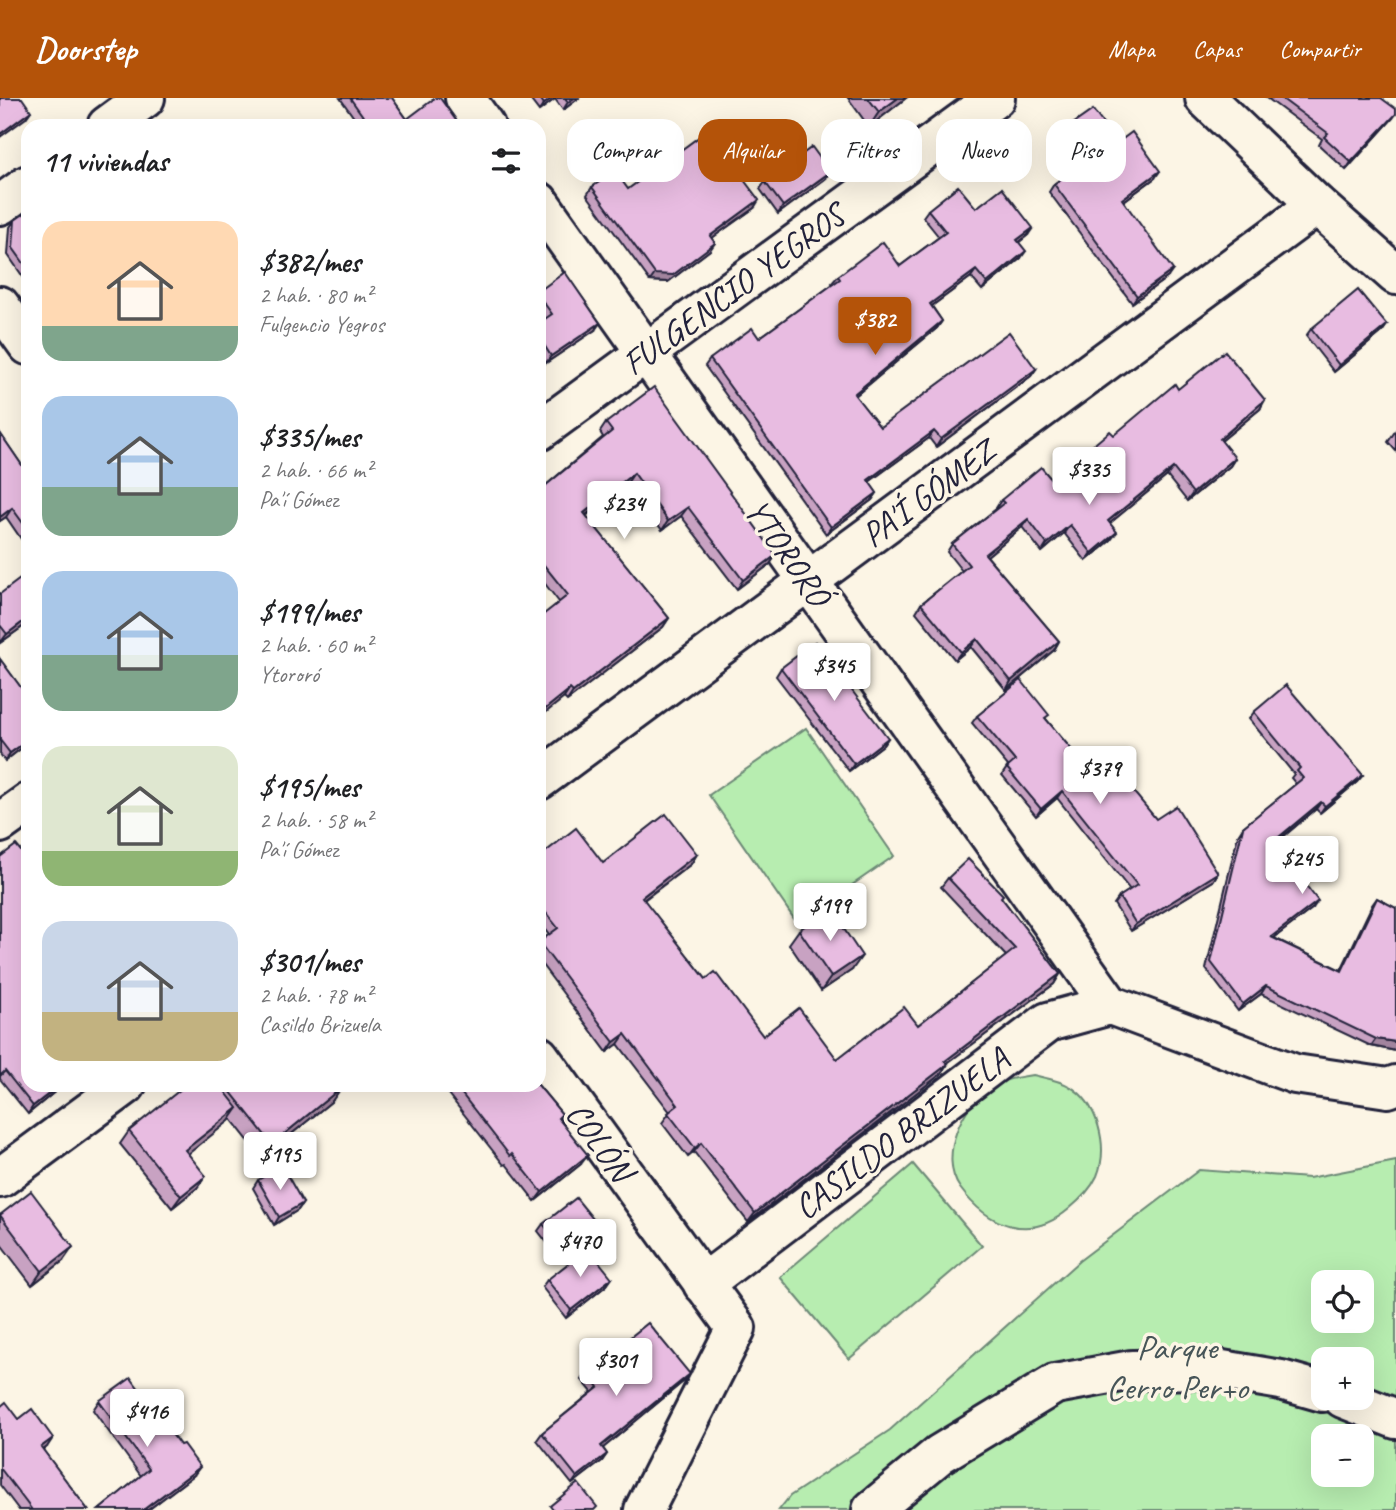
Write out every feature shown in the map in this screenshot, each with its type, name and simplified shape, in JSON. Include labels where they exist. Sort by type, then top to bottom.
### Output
[{"type":"street","points":[[116,119],[145,98]]},
{"type":"street","points":[[465,98],[480,119]]},
{"type":"street","name":"FULGENCIO YEGROS","points":[[546,426],[995,98]]},
{"type":"street","points":[[1205,98],[1317,205],[1396,275]]},
{"type":"street","points":[[0,205],[21,189]]},
{"type":"street","name":"PA'Í GÓMEZ","points":[[546,775],[1317,205]]},
{"type":"street","name":"YTORORÓ","points":[[546,212],[1110,1005]]},
{"type":"street","points":[[0,306],[21,335]]},
{"type":"street","points":[[0,823],[21,808]]},
{"type":"street","points":[[1110,1005],[1294,1074],[1388,1088],[1396,1085]]},
{"type":"street","name":"CASILDO BRIZUELA","points":[[703,1284],[1048,1022],[1110,1005]]},
{"type":"street","name":"COLÓN","points":[[546,1066],[736,1328],[644,1510]]},
{"type":"street","points":[[0,1178],[117,1092]]},
{"type":"street","points":[[873,1510],[940,1454],[1055,1384],[1132,1370],[1216,1369],[1282,1380],[1311,1388]]},
{"type":"street","points":[[1373,1410],[1396,1419]]},
{"type":"green space","points":[[806,728],[894,856],[797,923],[709,795]]},
{"type":"green space","points":[[1033,1075],[1061,1082],[1079,1093],[1094,1114],[1102,1152],[1097,1176],[1088,1190],[1069,1209],[1039,1225],[1010,1226],[983,1212],[960,1188],[954,1175],[953,1147],[963,1118],[981,1094],[1002,1082]]},
{"type":"green space","name":"Parque Cerro Per+o","points":[[1396,1161],[1396,1510],[779,1510],[790,1496],[890,1430],[1079,1261],[1199,1170],[1309,1178]]},
{"type":"green space","points":[[913,1164],[982,1246],[849,1359],[780,1277]]},
{"type":"building","points":[[0,98],[22,98],[31,111],[0,134]]},
{"type":"building","points":[[350,98],[392,98],[407,119],[365,119]]},
{"type":"building","points":[[435,98],[440,98],[455,119],[407,119]]},
{"type":"building","points":[[540,98],[552,98],[544,104]]},
{"type":"building","points":[[868,98],[898,98],[879,112]]},
{"type":"building","points":[[1281,98],[1381,98],[1396,109],[1396,114],[1351,162],[1324,137],[1328,133]]},
{"type":"building","points":[[1093,110],[1100,119],[1080,119]]},
{"type":"building","points":[[1132,132],[1160,171],[1122,199],[1173,270],[1137,296],[1054,184],[1126,182],[1126,136]]},
{"type":"building","points":[[698,138],[698,182],[745,182],[759,200],[710,236],[715,243],[673,275],[655,274],[592,187],[599,182],[623,182],[628,189],[638,182],[684,182],[684,148]]},
{"type":"building","points":[[812,147],[821,160],[821,179],[783,206],[765,182],[807,182],[807,151]]},
{"type":"building","points":[[958,186],[976,208],[1002,188],[1033,228],[1017,240],[1026,251],[987,283],[976,270],[930,304],[942,321],[854,394],[880,427],[1009,332],[1036,369],[941,439],[934,431],[868,480],[877,493],[831,527],[710,359],[752,328],[759,338],[840,279],[838,276],[883,242],[900,266],[946,232],[928,210]]},
{"type":"building","points":[[21,216],[21,259],[13,248],[15,220]]},
{"type":"building","points":[[565,272],[600,323],[551,356],[546,348],[546,318],[552,314],[546,306],[546,286]]},
{"type":"building","points":[[1358,290],[1387,325],[1339,365],[1311,329]]},
{"type":"building","points":[[1225,351],[1265,400],[1220,439],[1235,458],[1193,493],[1173,468],[1108,521],[1117,532],[1092,553],[1070,525],[1047,544],[1028,519],[985,554],[1059,641],[1011,681],[977,639],[961,652],[921,604],[969,565],[952,544],[1004,503],[1001,500],[1041,467],[1052,480],[1110,431],[1114,435],[1175,384],[1178,389]]},
{"type":"building","points":[[654,387],[776,555],[743,580],[688,507],[668,521],[634,473],[584,513],[669,618],[573,692],[570,689],[546,708],[546,612],[568,595],[546,568],[546,485],[612,431],[606,423]]},
{"type":"building","points":[[0,433],[21,464],[21,520],[12,508],[0,517]]},
{"type":"building","points":[[21,578],[21,623],[7,634],[0,625],[0,594]]},
{"type":"building","points":[[815,642],[888,738],[854,764],[781,668]]},
{"type":"building","points":[[0,659],[21,688],[21,745],[10,753],[0,740]]},
{"type":"building","points":[[1021,680],[1049,715],[1045,718],[1102,786],[1118,773],[1156,819],[1176,806],[1218,873],[1136,924],[1119,897],[1137,885],[1062,791],[1041,809],[1007,768],[1015,761],[977,716]]},
{"type":"building","points":[[1286,685],[1363,775],[1325,806],[1321,802],[1273,842],[1318,901],[1271,937],[1342,971],[1377,898],[1396,908],[1396,1042],[1376,1039],[1266,986],[1243,1004],[1211,962],[1243,827],[1303,778],[1297,771],[1300,768],[1254,712]]},
{"type":"building","points":[[666,814],[697,854],[642,897],[706,979],[715,972],[763,1036],[799,1008],[837,1059],[904,1007],[918,1025],[1015,949],[948,878],[968,859],[1003,895],[1001,897],[1060,974],[945,1061],[948,1064],[755,1213],[701,1143],[695,1148],[668,1113],[678,1105],[625,1034],[614,1042],[546,951],[546,937],[558,928],[546,913],[546,852],[576,828],[603,863]]},
{"type":"building","points":[[16,845],[21,851],[21,1091],[5,1071],[0,1076],[0,857]]},
{"type":"building","points":[[830,908],[862,956],[831,977],[799,930]]},
{"type":"building","points":[[22,1092],[51,1092],[33,1106]]},
{"type":"building","points":[[177,1092],[225,1092],[238,1108],[185,1150],[206,1176],[181,1196],[129,1131]]},
{"type":"building","points":[[231,1092],[336,1092],[272,1144]]},
{"type":"building","points":[[460,1092],[544,1092],[562,1114],[558,1118],[588,1155],[542,1192],[512,1154],[510,1156]]},
{"type":"building","points":[[282,1166],[303,1203],[279,1217],[258,1180]]},
{"type":"building","points":[[31,1191],[73,1247],[42,1271],[0,1215]]},
{"type":"building","points":[[576,1198],[594,1220],[561,1246],[543,1224]]},
{"type":"building","points":[[588,1248],[612,1278],[571,1310],[547,1280]]},
{"type":"building","points":[[648,1323],[690,1374],[601,1446],[607,1454],[577,1477],[542,1433],[599,1387],[587,1372]]},
{"type":"building","points":[[131,1378],[180,1445],[183,1444],[200,1467],[143,1510],[99,1510],[149,1469],[99,1401]]},
{"type":"building","points":[[6,1402],[19,1419],[32,1409],[53,1438],[41,1447],[88,1510],[32,1510],[0,1468],[0,1407]]},
{"type":"building","points":[[578,1483],[597,1507],[594,1510],[553,1510],[550,1506]]}]
